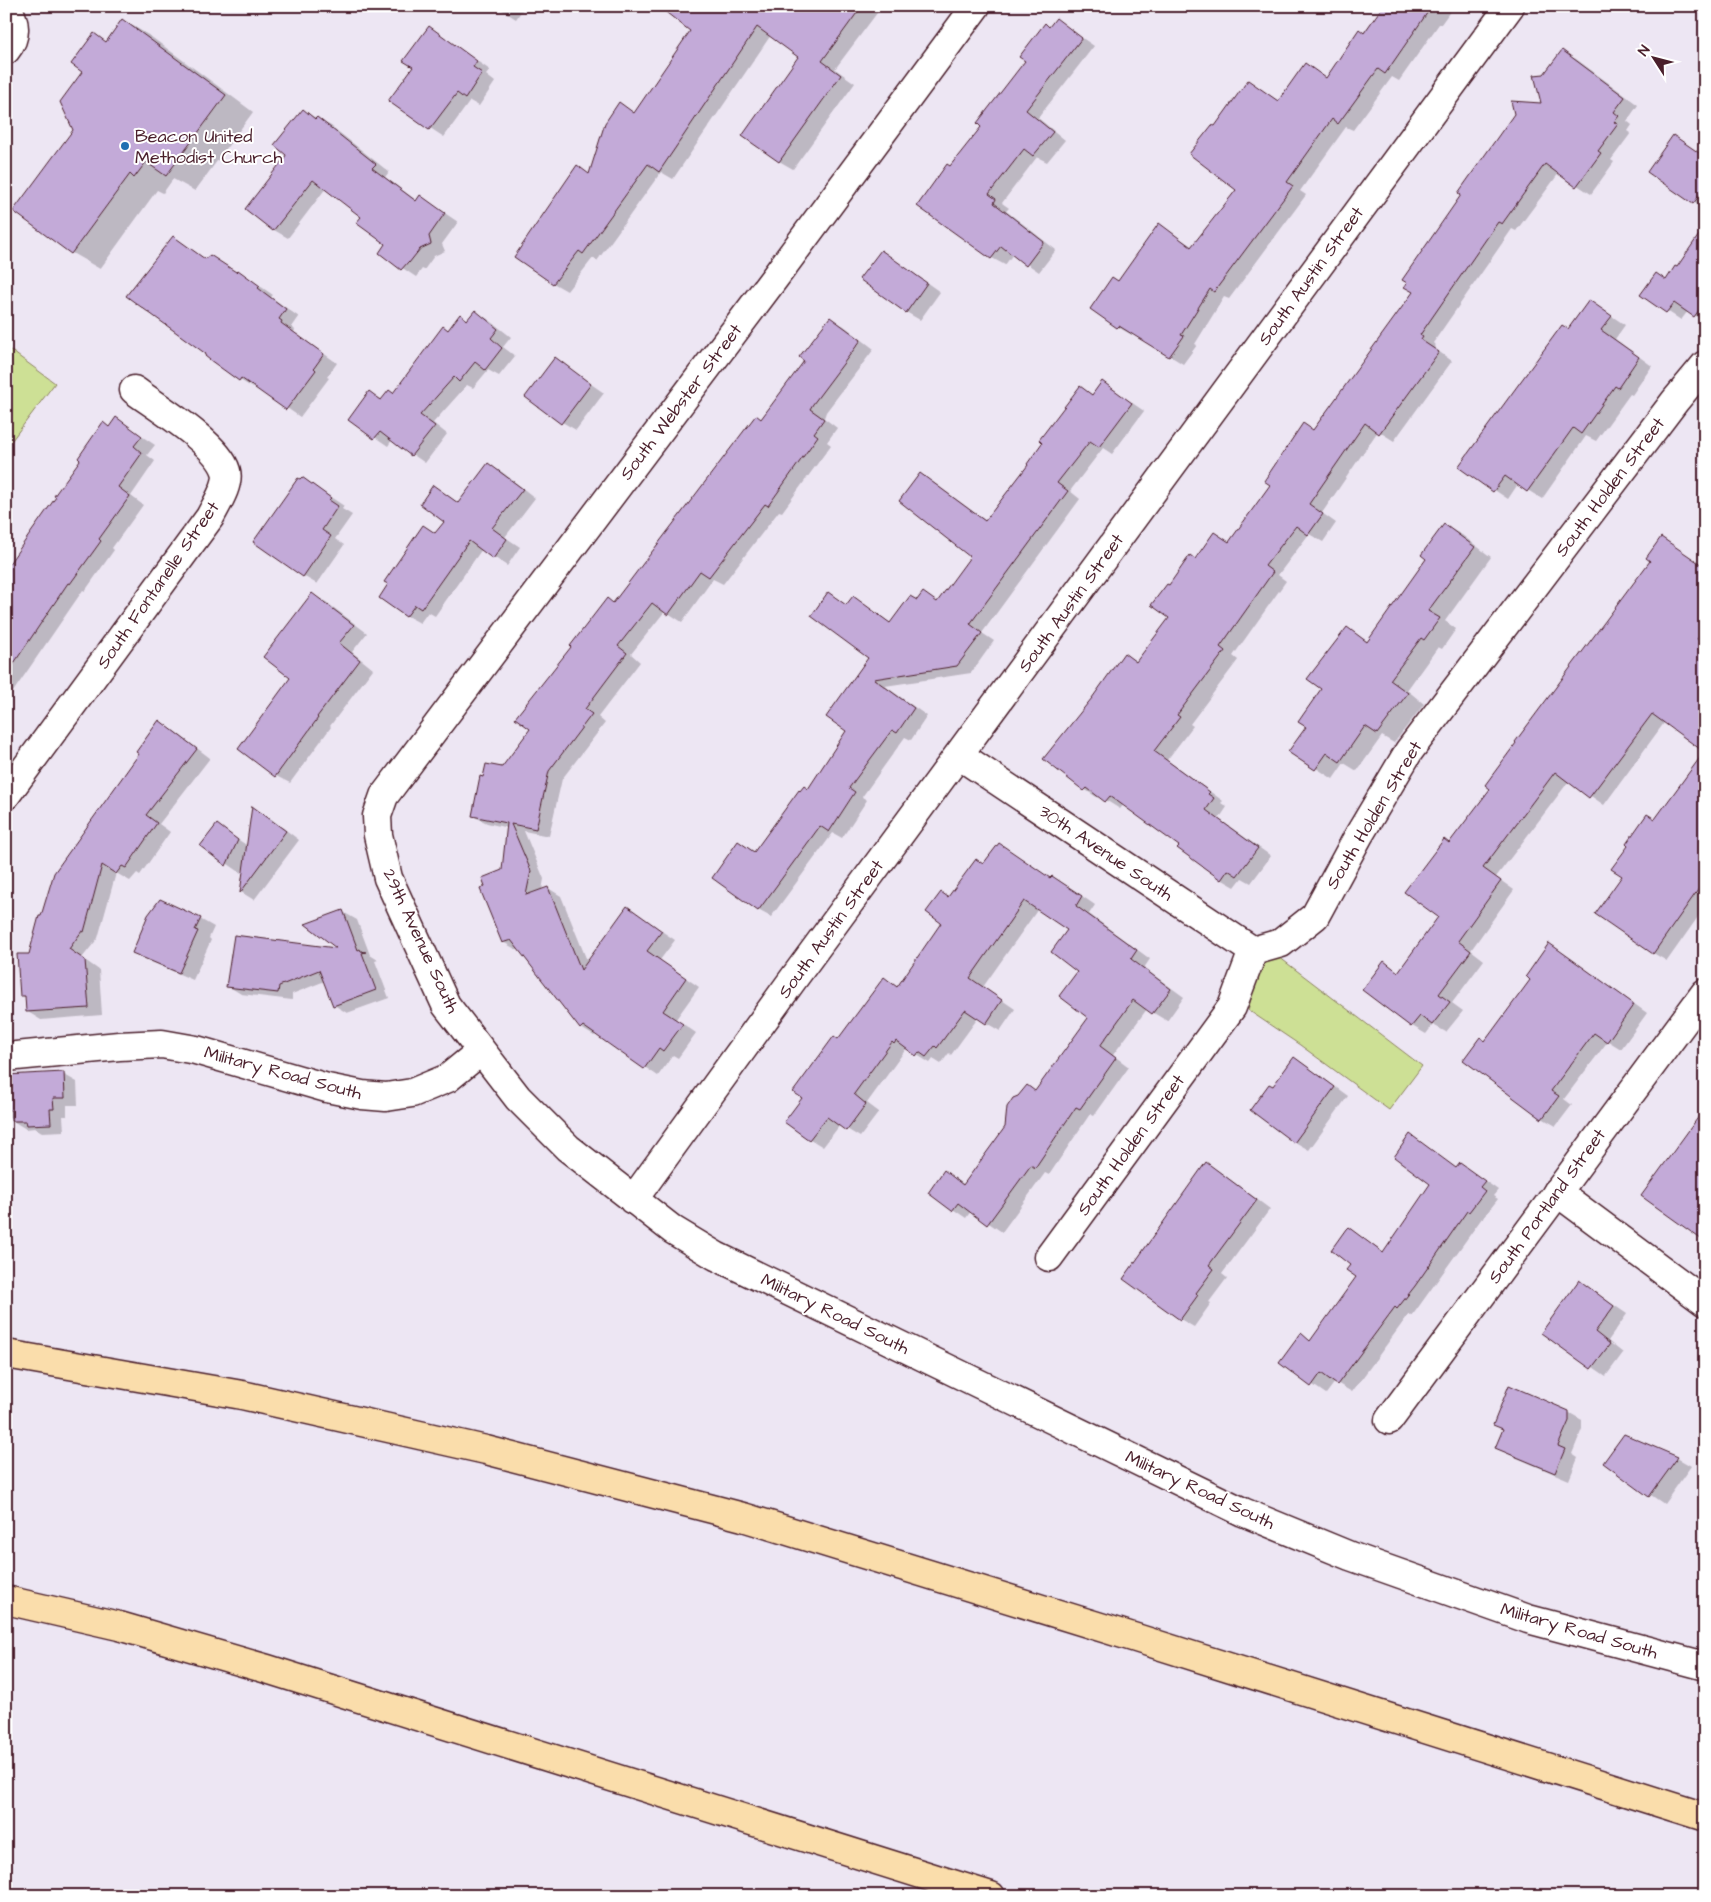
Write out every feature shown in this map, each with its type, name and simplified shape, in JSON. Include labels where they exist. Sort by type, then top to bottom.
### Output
[{"type":"highway","points":[[6,1354],[242,1395],[486,1450],[744,1517],[1705,1817]]},
{"type":"highway","points":[[6,1600],[119,1626],[267,1669],[991,1896]]},
{"type":"street","points":[[6,50],[15,32],[14,19],[7,6]]},
{"type":"street","name":"South Webster Street","points":[[384,796],[976,6]]},
{"type":"street","name":"South Austin Street","points":[[633,1200],[1510,6]]},
{"type":"street","name":"South Holden Street","points":[[1049,1257],[1232,1007],[1253,951],[1281,943],[1315,916],[1359,835],[1409,752],[1675,402],[1705,366]]},
{"type":"street","name":"South Fontanelle Street","points":[[6,795],[210,517],[223,491],[226,472],[218,456],[205,442],[134,390]]},
{"type":"street","name":"30th Avenue South","points":[[959,754],[1253,951]]},
{"type":"street","name":"29th Avenue South","points":[[384,796],[377,816],[378,835],[388,878],[446,1005],[481,1051]]},
{"type":"street","name":"South Portland Street","points":[[1389,1420],[1705,993]]},
{"type":"street","name":"Military Road South","points":[[6,1057],[119,1046],[162,1044],[196,1050],[327,1088],[362,1095],[386,1097],[412,1093],[448,1078],[481,1051],[518,1098],[568,1148],[673,1230],[716,1256],[1243,1512],[1350,1556],[1528,1619],[1705,1666]]},
{"type":"street","points":[[1557,1192],[1705,1302]]},
{"type":"green space","points":[[6,347],[55,383],[6,448]]},
{"type":"green space","points":[[1275,954],[1422,1066],[1389,1110],[1300,1045],[1248,1010],[1255,984],[1267,957]]},
{"type":"building","points":[[658,6],[862,6],[822,61],[841,75],[779,162],[742,136],[798,57],[757,27],[659,172],[648,164],[583,254],[579,251],[553,284],[514,257],[577,165],[589,174],[605,123],[619,102],[634,113],[690,31]]},
{"type":"building","points":[[1383,6],[1432,6],[1385,74],[1378,69],[1338,124],[1332,119],[1287,182],[1293,186],[1214,292],[1210,289],[1181,335],[1184,336],[1169,357],[1119,326],[1117,328],[1090,309],[1112,277],[1118,281],[1159,223],[1191,247],[1236,190],[1189,154],[1212,125],[1215,126],[1248,80],[1278,101],[1305,63],[1326,78],[1359,29],[1364,33]]},
{"type":"building","points":[[1056,18],[1082,38],[1026,110],[1053,132],[1033,156],[1024,149],[989,194],[996,199],[994,203],[1044,242],[1026,266],[1001,246],[991,259],[917,206],[947,164],[950,166],[981,127],[977,123],[1025,61],[1019,57],[1045,23],[1049,27]]},
{"type":"building","name":"Beacon United Methodist Church","points":[[122,19],[226,95],[166,176],[146,162],[134,178],[130,174],[71,254],[13,211],[73,130],[60,102],[82,72],[71,64],[94,33],[106,42]]},
{"type":"building","points":[[429,26],[477,61],[473,67],[482,73],[465,99],[457,93],[429,130],[388,101],[413,67],[403,61]]},
{"type":"building","points":[[1562,50],[1625,97],[1614,112],[1619,116],[1614,122],[1618,124],[1598,151],[1601,153],[1576,187],[1545,164],[1502,224],[1498,222],[1420,335],[1423,337],[1421,340],[1439,352],[1379,434],[1365,423],[1309,504],[1323,514],[1308,535],[1296,526],[1265,566],[1273,572],[1220,647],[1225,651],[1177,715],[1180,717],[1154,751],[1210,792],[1208,794],[1214,798],[1206,810],[1258,848],[1237,876],[1228,870],[1221,880],[1177,848],[1179,846],[1110,796],[1105,802],[1087,788],[1084,791],[1043,759],[1092,698],[1124,653],[1136,662],[1169,618],[1151,605],[1167,584],[1169,585],[1190,555],[1195,559],[1214,532],[1229,542],[1270,485],[1264,481],[1303,423],[1313,430],[1413,292],[1404,287],[1407,283],[1402,280],[1461,195],[1458,193],[1514,114],[1511,101],[1541,103],[1534,75],[1544,74]]},
{"type":"building","points":[[303,109],[315,119],[317,117],[376,164],[372,168],[416,201],[420,195],[445,213],[429,236],[431,244],[420,249],[401,270],[379,253],[385,244],[356,223],[361,217],[313,180],[273,231],[245,209],[285,157],[286,155],[274,145]]},
{"type":"building","points":[[1673,135],[1705,157],[1705,188],[1693,204],[1647,172]]},
{"type":"building","points":[[1705,226],[1705,302],[1694,317],[1674,303],[1666,313],[1640,295],[1656,273],[1666,280]]},
{"type":"building","points":[[173,236],[205,259],[210,255],[236,272],[238,270],[260,286],[258,288],[286,309],[279,319],[282,321],[281,323],[324,354],[314,368],[316,370],[286,410],[241,378],[239,381],[205,356],[206,354],[126,296]]},
{"type":"building","points":[[881,250],[927,283],[906,313],[859,279]]},
{"type":"building","points":[[1589,300],[1612,316],[1601,330],[1639,357],[1618,388],[1615,386],[1581,434],[1573,428],[1527,492],[1505,476],[1493,492],[1458,467],[1562,325],[1568,329]]},
{"type":"building","points":[[475,310],[498,329],[491,338],[502,348],[485,370],[475,362],[459,382],[454,377],[420,415],[435,426],[411,456],[380,432],[374,439],[348,420],[369,391],[381,400],[389,390],[393,393],[443,326],[448,330],[460,314],[467,320]]},
{"type":"building","points":[[830,317],[861,340],[810,409],[824,419],[814,433],[818,436],[768,506],[765,504],[709,577],[700,571],[668,615],[652,603],[618,646],[627,653],[585,709],[592,714],[549,771],[536,829],[511,824],[531,871],[526,895],[548,887],[581,970],[627,906],[662,931],[647,951],[686,978],[663,1011],[683,1024],[663,1051],[659,1048],[644,1069],[583,1026],[580,1029],[511,940],[502,943],[480,889],[485,886],[482,878],[502,870],[507,823],[472,816],[480,776],[483,777],[486,764],[502,767],[530,729],[515,718],[607,598],[613,603],[756,415],[761,419],[804,361],[799,357]]},
{"type":"building","points":[[555,357],[591,384],[561,424],[525,397]]},
{"type":"building","points":[[1102,381],[1132,403],[1099,447],[1090,441],[1057,483],[1068,491],[970,624],[982,633],[957,666],[874,679],[914,708],[897,733],[892,730],[849,788],[855,792],[829,832],[820,826],[758,911],[712,878],[738,841],[754,852],[799,790],[804,786],[808,789],[846,731],[826,717],[868,658],[811,616],[828,592],[846,605],[853,596],[890,623],[910,596],[917,600],[923,592],[937,602],[970,557],[899,501],[920,473],[985,521],[1028,465],[1042,443],[1039,440],[1080,386],[1092,395]]},
{"type":"building","points":[[116,417],[142,436],[134,446],[142,453],[118,487],[130,496],[99,539],[101,541],[70,584],[68,583],[6,675],[6,568],[56,497],[54,496],[80,460],[78,458],[103,422],[109,427]]},
{"type":"building","points":[[488,463],[523,489],[492,528],[507,539],[493,559],[469,541],[421,609],[415,605],[406,617],[379,598],[388,584],[384,582],[423,525],[435,533],[444,522],[420,504],[433,485],[458,503]]},
{"type":"building","points":[[302,477],[331,498],[329,500],[338,506],[322,530],[331,536],[303,577],[253,542],[298,478]]},
{"type":"building","points":[[1444,524],[1475,547],[1428,611],[1440,618],[1424,640],[1421,638],[1390,680],[1408,693],[1377,734],[1365,726],[1340,762],[1327,753],[1315,770],[1288,752],[1306,727],[1298,722],[1321,689],[1307,679],[1347,627],[1367,642],[1426,559],[1421,555]]},
{"type":"building","points":[[1661,537],[1705,567],[1705,629],[1697,639],[1705,645],[1705,880],[1653,954],[1595,914],[1622,876],[1611,869],[1628,846],[1626,844],[1647,814],[1655,819],[1704,752],[1652,714],[1589,798],[1555,772],[1483,868],[1501,881],[1458,941],[1471,951],[1439,994],[1450,1002],[1432,1025],[1420,1016],[1411,1027],[1362,990],[1384,961],[1398,972],[1438,917],[1404,892],[1444,839],[1449,843],[1490,789],[1485,785],[1650,561],[1646,558]]},
{"type":"building","points":[[312,593],[354,625],[339,643],[360,660],[275,777],[238,749],[290,678],[263,657]]},
{"type":"building","points":[[159,720],[197,749],[146,815],[157,823],[126,868],[122,866],[116,874],[102,865],[84,932],[82,931],[69,949],[85,960],[89,1008],[26,1012],[25,996],[20,996],[17,954],[29,954],[39,916],[41,916],[54,873],[139,754],[136,752]]},
{"type":"building","points":[[252,806],[286,831],[240,893]]},
{"type":"building","points":[[217,824],[238,840],[226,866],[200,846]]},
{"type":"building","points":[[999,843],[1050,878],[1052,876],[1082,896],[1076,906],[1137,950],[1131,959],[1171,989],[1152,1014],[1133,1000],[1100,1046],[1116,1058],[1080,1109],[1076,1107],[1035,1168],[1031,1165],[987,1225],[958,1203],[952,1211],[928,1193],[944,1170],[963,1185],[1005,1127],[1007,1107],[1013,1098],[1018,1096],[1027,1085],[1035,1091],[1088,1018],[1059,996],[1077,972],[1051,952],[1067,930],[1024,901],[970,978],[1002,1000],[986,1024],[965,1010],[937,1048],[935,1046],[926,1057],[919,1052],[916,1056],[896,1041],[894,1044],[892,1042],[854,1094],[866,1104],[846,1131],[827,1117],[809,1140],[784,1122],[802,1098],[793,1092],[834,1036],[838,1039],[884,977],[897,987],[941,923],[926,912],[941,892],[948,897],[976,859],[983,864]]},
{"type":"building","points":[[160,899],[201,918],[195,930],[198,931],[179,973],[132,953],[148,915]]},
{"type":"building","points":[[343,910],[358,950],[366,952],[362,953],[376,990],[333,1006],[319,970],[279,986],[278,993],[226,987],[234,935],[336,948],[305,924]]},
{"type":"building","points":[[1549,943],[1634,1004],[1607,1042],[1594,1033],[1551,1091],[1559,1096],[1542,1119],[1463,1060],[1480,1037],[1485,1041],[1530,980],[1526,976]]},
{"type":"building","points":[[1294,1057],[1335,1087],[1294,1143],[1250,1110],[1269,1084],[1273,1086]]},
{"type":"building","points":[[64,1072],[65,1098],[53,1098],[54,1109],[50,1109],[51,1124],[27,1125],[26,1121],[11,1121],[11,1110],[6,1110],[6,1075]]},
{"type":"building","points":[[1705,1108],[1705,1242],[1641,1196]]},
{"type":"building","points":[[1410,1134],[1456,1168],[1460,1163],[1485,1181],[1480,1187],[1485,1191],[1469,1212],[1467,1211],[1415,1286],[1397,1309],[1395,1307],[1337,1385],[1321,1373],[1311,1387],[1279,1363],[1301,1333],[1310,1341],[1356,1277],[1346,1270],[1350,1265],[1331,1250],[1346,1229],[1348,1227],[1383,1253],[1430,1184],[1394,1157]]},
{"type":"building","points":[[1206,1162],[1257,1200],[1209,1265],[1214,1269],[1196,1293],[1198,1295],[1180,1320],[1123,1279]]},
{"type":"building","points":[[1579,1280],[1614,1306],[1595,1332],[1610,1344],[1591,1369],[1541,1333]]},
{"type":"building","points":[[1509,1385],[1569,1411],[1569,1421],[1558,1446],[1565,1449],[1555,1473],[1495,1448],[1503,1429],[1493,1425]]},
{"type":"building","points":[[1624,1434],[1678,1457],[1649,1497],[1603,1463]]},
{"type":"place","name":"Beacon United Methodist Church","points":[[125,146]]}]
